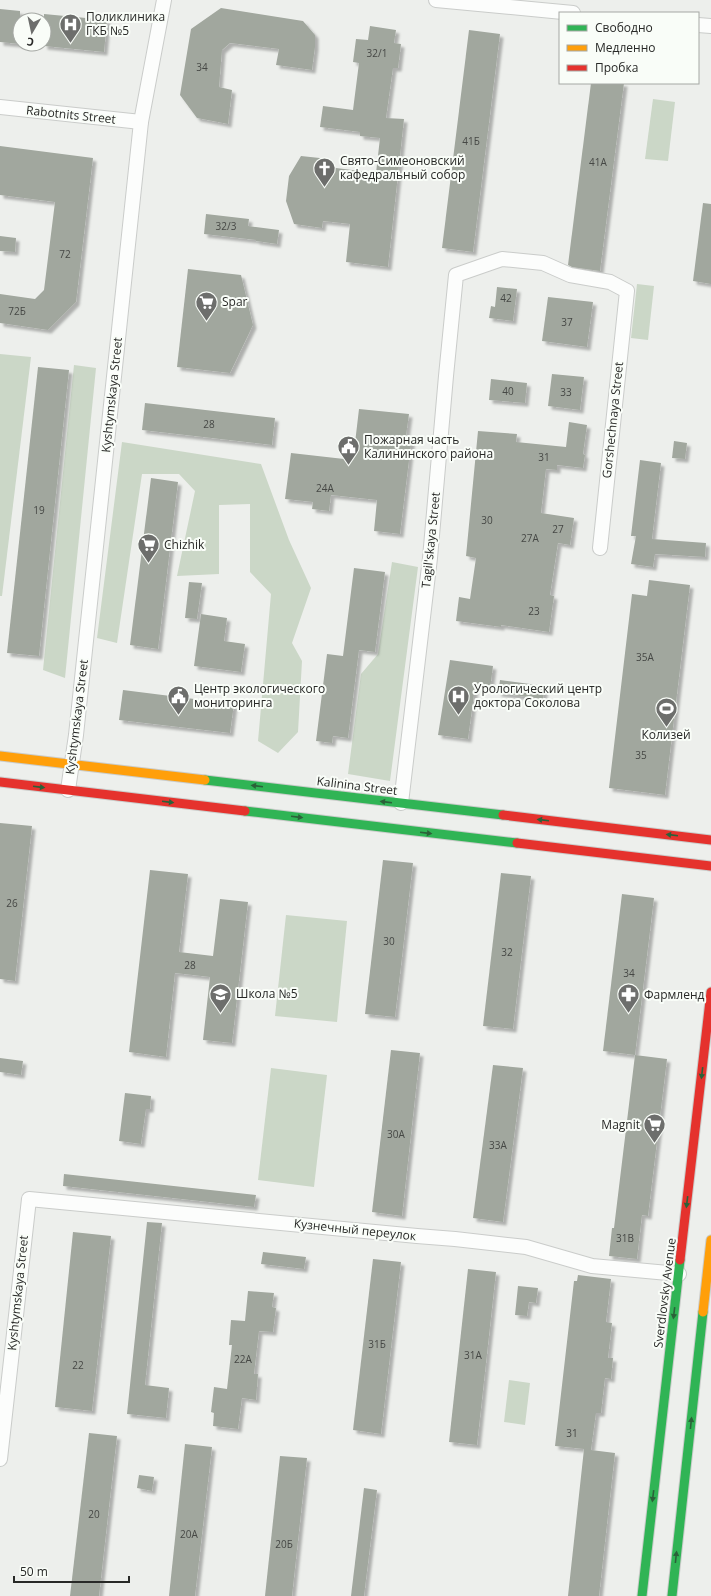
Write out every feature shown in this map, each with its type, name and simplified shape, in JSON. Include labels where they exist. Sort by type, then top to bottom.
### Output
[{"type":"main road","name":"Kalinina Street","points":[[0,756],[711,840]]},
{"type":"main road","points":[[0,782],[711,866]]},
{"type":"main road","name":"Sverdlovsky Avenue","points":[[642,1596],[711,992]]},
{"type":"main road","points":[[672,1596],[711,1240]]},
{"type":"street","name":"Kyshtymskaya Street","points":[[68,790],[141,122],[164,0]]},
{"type":"street","points":[[436,0],[516,4],[567,12]]},
{"type":"street","points":[[699,25],[711,26]]},
{"type":"street","name":"Rabotnits Street","points":[[0,108],[141,122]]},
{"type":"street","name":"Tagil'skaya Street","points":[[401,803],[430,558],[456,275],[502,259],[543,263],[570,275],[610,282],[627,291]]},
{"type":"street","name":"Gorshechnaya Street","points":[[600,548],[627,291]]},
{"type":"street","name":"Kyshtymskaya Street","points":[[0,1459],[29,1198]]},
{"type":"street","name":"Кузнечный переулок","points":[[29,1198],[510,1245],[526,1247],[592,1266],[679,1274]]},
{"type":"green space","points":[[653,99],[675,102],[668,161],[645,159]]},
{"type":"green space","points":[[637,284],[654,286],[648,340],[631,338]]},
{"type":"green space","points":[[0,354],[31,357],[2,596],[0,596]]},
{"type":"green space","points":[[74,365],[96,368],[65,678],[43,670]]},
{"type":"green space","points":[[122,442],[261,464],[289,540],[311,588],[292,643],[302,661],[298,732],[278,753],[258,741],[271,594],[250,572],[250,504],[219,505],[219,574],[177,576],[195,491],[179,474],[142,474],[117,643],[97,638]]},
{"type":"green space","points":[[392,562],[418,567],[390,781],[348,774],[361,674],[378,654]]},
{"type":"green space","points":[[286,915],[347,921],[337,1022],[275,1016]]},
{"type":"green space","points":[[271,1068],[327,1075],[314,1187],[258,1180]]},
{"type":"green space","points":[[509,1380],[530,1383],[525,1425],[504,1422]]},
{"type":"building","points":[[221,8],[303,21],[315,35],[312,70],[276,65],[279,49],[230,43],[222,50],[219,87],[232,90],[228,124],[197,118],[180,95],[191,29]]},
{"type":"building","points":[[0,9],[20,11],[12,12],[12,43],[0,42]]},
{"type":"building","points":[[52,15],[107,20],[104,52],[52,47]]},
{"type":"building","points":[[370,26],[396,30],[394,43],[401,44],[398,68],[393,68],[386,118],[404,119],[388,267],[346,262],[350,224],[323,221],[322,228],[294,224],[286,201],[289,176],[301,156],[329,159],[328,167],[376,173],[380,138],[360,136],[360,132],[320,127],[323,106],[353,110],[359,63],[353,62],[356,39],[368,40]]},
{"type":"building","points":[[469,30],[500,34],[473,252],[442,248]]},
{"type":"building","points":[[591,84],[624,84],[600,271],[572,267],[568,265]]},
{"type":"building","points":[[0,146],[93,158],[76,302],[48,330],[0,323],[0,294],[35,299],[44,290],[55,202],[0,195]]},
{"type":"building","points":[[703,203],[711,204],[711,284],[693,281]]},
{"type":"building","points":[[206,214],[249,219],[248,226],[279,230],[277,244],[204,234]]},
{"type":"building","points":[[0,236],[16,238],[15,252],[0,251]]},
{"type":"building","points":[[188,269],[241,275],[253,325],[230,373],[177,367]]},
{"type":"building","points":[[497,287],[517,289],[513,321],[489,318],[491,306],[495,307]]},
{"type":"building","points":[[548,297],[593,302],[587,347],[542,341]]},
{"type":"building","points":[[38,367],[69,370],[39,656],[7,653]]},
{"type":"building","points":[[552,374],[584,377],[580,410],[548,406]]},
{"type":"building","points":[[491,379],[527,383],[525,403],[489,400]]},
{"type":"building","points":[[145,403],[275,418],[272,445],[142,430]]},
{"type":"building","points":[[359,409],[409,414],[406,436],[412,436],[400,534],[374,531],[377,500],[331,495],[329,511],[312,509],[313,502],[285,499],[291,453],[353,460]]},
{"type":"building","points":[[569,422],[587,425],[583,454],[585,455],[583,468],[557,465],[557,470],[546,469],[541,513],[574,518],[570,545],[558,543],[550,595],[554,596],[549,632],[501,625],[501,627],[456,621],[459,597],[470,599],[476,558],[466,556],[478,431],[517,434],[516,442],[566,447]]},
{"type":"building","points":[[674,441],[687,443],[685,459],[672,458]]},
{"type":"building","points":[[640,460],[661,463],[652,539],[706,543],[705,557],[655,554],[653,567],[631,564],[636,536],[631,536]]},
{"type":"building","points":[[151,478],[178,482],[158,649],[130,645]]},
{"type":"building","points":[[354,568],[385,572],[375,652],[359,650],[348,738],[333,736],[332,743],[316,741],[327,654],[343,656]]},
{"type":"building","points":[[649,580],[690,585],[665,795],[609,788],[632,594],[647,596]]},
{"type":"building","points":[[189,582],[202,583],[197,619],[185,618]]},
{"type":"building","points":[[201,614],[227,618],[224,641],[245,644],[241,672],[194,666]]},
{"type":"building","points":[[450,660],[493,666],[490,689],[475,687],[468,739],[438,735]]},
{"type":"building","points":[[500,680],[545,686],[543,699],[498,693]]},
{"type":"building","points":[[123,690],[234,704],[230,733],[119,720]]},
{"type":"building","points":[[0,823],[32,826],[15,981],[0,979]]},
{"type":"building","points":[[383,860],[413,863],[395,1017],[365,1014]]},
{"type":"building","points":[[150,870],[188,874],[179,952],[213,956],[220,899],[248,902],[232,1043],[203,1040],[210,977],[175,973],[166,1057],[129,1052]]},
{"type":"building","points":[[501,873],[531,876],[513,1029],[483,1026]]},
{"type":"building","points":[[622,894],[654,898],[635,1055],[603,1051]]},
{"type":"building","points":[[391,1050],[420,1053],[402,1216],[372,1212]]},
{"type":"building","points":[[635,1055],[667,1059],[648,1216],[642,1215],[637,1259],[609,1256],[612,1228],[614,1228]]},
{"type":"building","points":[[0,1058],[23,1061],[21,1075],[0,1072]]},
{"type":"building","points":[[493,1065],[523,1068],[503,1222],[473,1218]]},
{"type":"building","points":[[125,1093],[151,1096],[150,1109],[146,1109],[141,1144],[119,1141]]},
{"type":"building","points":[[64,1174],[256,1195],[254,1207],[63,1186]]},
{"type":"building","points":[[147,1222],[162,1223],[145,1385],[169,1388],[166,1418],[127,1414]]},
{"type":"building","points":[[73,1232],[111,1236],[92,1411],[55,1407]]},
{"type":"building","points":[[263,1252],[306,1257],[304,1269],[261,1264]]},
{"type":"building","points":[[373,1259],[401,1262],[381,1434],[353,1430]]},
{"type":"building","points":[[468,1269],[496,1272],[477,1445],[449,1442]]},
{"type":"building","points":[[578,1275],[611,1279],[606,1322],[612,1323],[608,1358],[613,1358],[611,1379],[605,1378],[601,1413],[596,1413],[591,1450],[615,1453],[599,1596],[568,1596],[584,1449],[555,1446],[574,1281],[577,1281]]},
{"type":"building","points":[[518,1286],[538,1288],[536,1303],[529,1302],[527,1316],[515,1315]]},
{"type":"building","points":[[248,1291],[274,1293],[272,1307],[276,1308],[273,1332],[259,1331],[254,1374],[258,1374],[256,1400],[242,1398],[238,1429],[213,1426],[214,1413],[211,1412],[214,1387],[227,1389],[232,1345],[229,1345],[231,1320],[245,1321]]},
{"type":"building","points":[[89,1433],[117,1436],[99,1596],[70,1596]]},
{"type":"building","points":[[185,1444],[212,1447],[195,1596],[169,1596]]},
{"type":"building","points":[[280,1456],[307,1458],[292,1596],[265,1596]]},
{"type":"building","points":[[139,1475],[154,1477],[152,1491],[137,1488]]},
{"type":"building","points":[[364,1488],[377,1490],[364,1596],[351,1596]]},
{"type":"traffic: fast","points":[[205,780],[503,815]]},
{"type":"traffic: fast","points":[[245,811],[517,843]]},
{"type":"traffic: fast","points":[[642,1596],[680,1260]]},
{"type":"traffic: fast","points":[[672,1596],[703,1312]]},
{"type":"traffic: slow","points":[[0,756],[205,780]]},
{"type":"traffic: slow","points":[[703,1312],[711,1240]]},
{"type":"traffic: jam","points":[[0,782],[245,811]]},
{"type":"traffic: jam","points":[[503,815],[711,840]]},
{"type":"traffic: jam","points":[[517,843],[711,866]]},
{"type":"traffic: jam","points":[[680,1260],[711,992]]},
{"type":"place","name":"Поликлиника ГКБ №5","points":[[71,44]]},
{"type":"place","name":"Свято-Симеоновский кафедральный собор","points":[[324,188]]},
{"type":"place","name":"Spar","points":[[207,322]]},
{"type":"place","name":"Пожарная часть Калининского района","points":[[348,466]]},
{"type":"place","name":"Chizhik","points":[[149,564]]},
{"type":"place","name":"Центр экологического мониторинга","points":[[178,716]]},
{"type":"place","name":"Урологический центр доктора Соколова","points":[[458,716]]},
{"type":"place","name":"Колизей","points":[[666,728]]},
{"type":"place","name":"Школа №5","points":[[220,1014]]},
{"type":"place","name":"Фармленд","points":[[629,1014]]},
{"type":"place","name":"Magnit","points":[[655,1144]]}]
